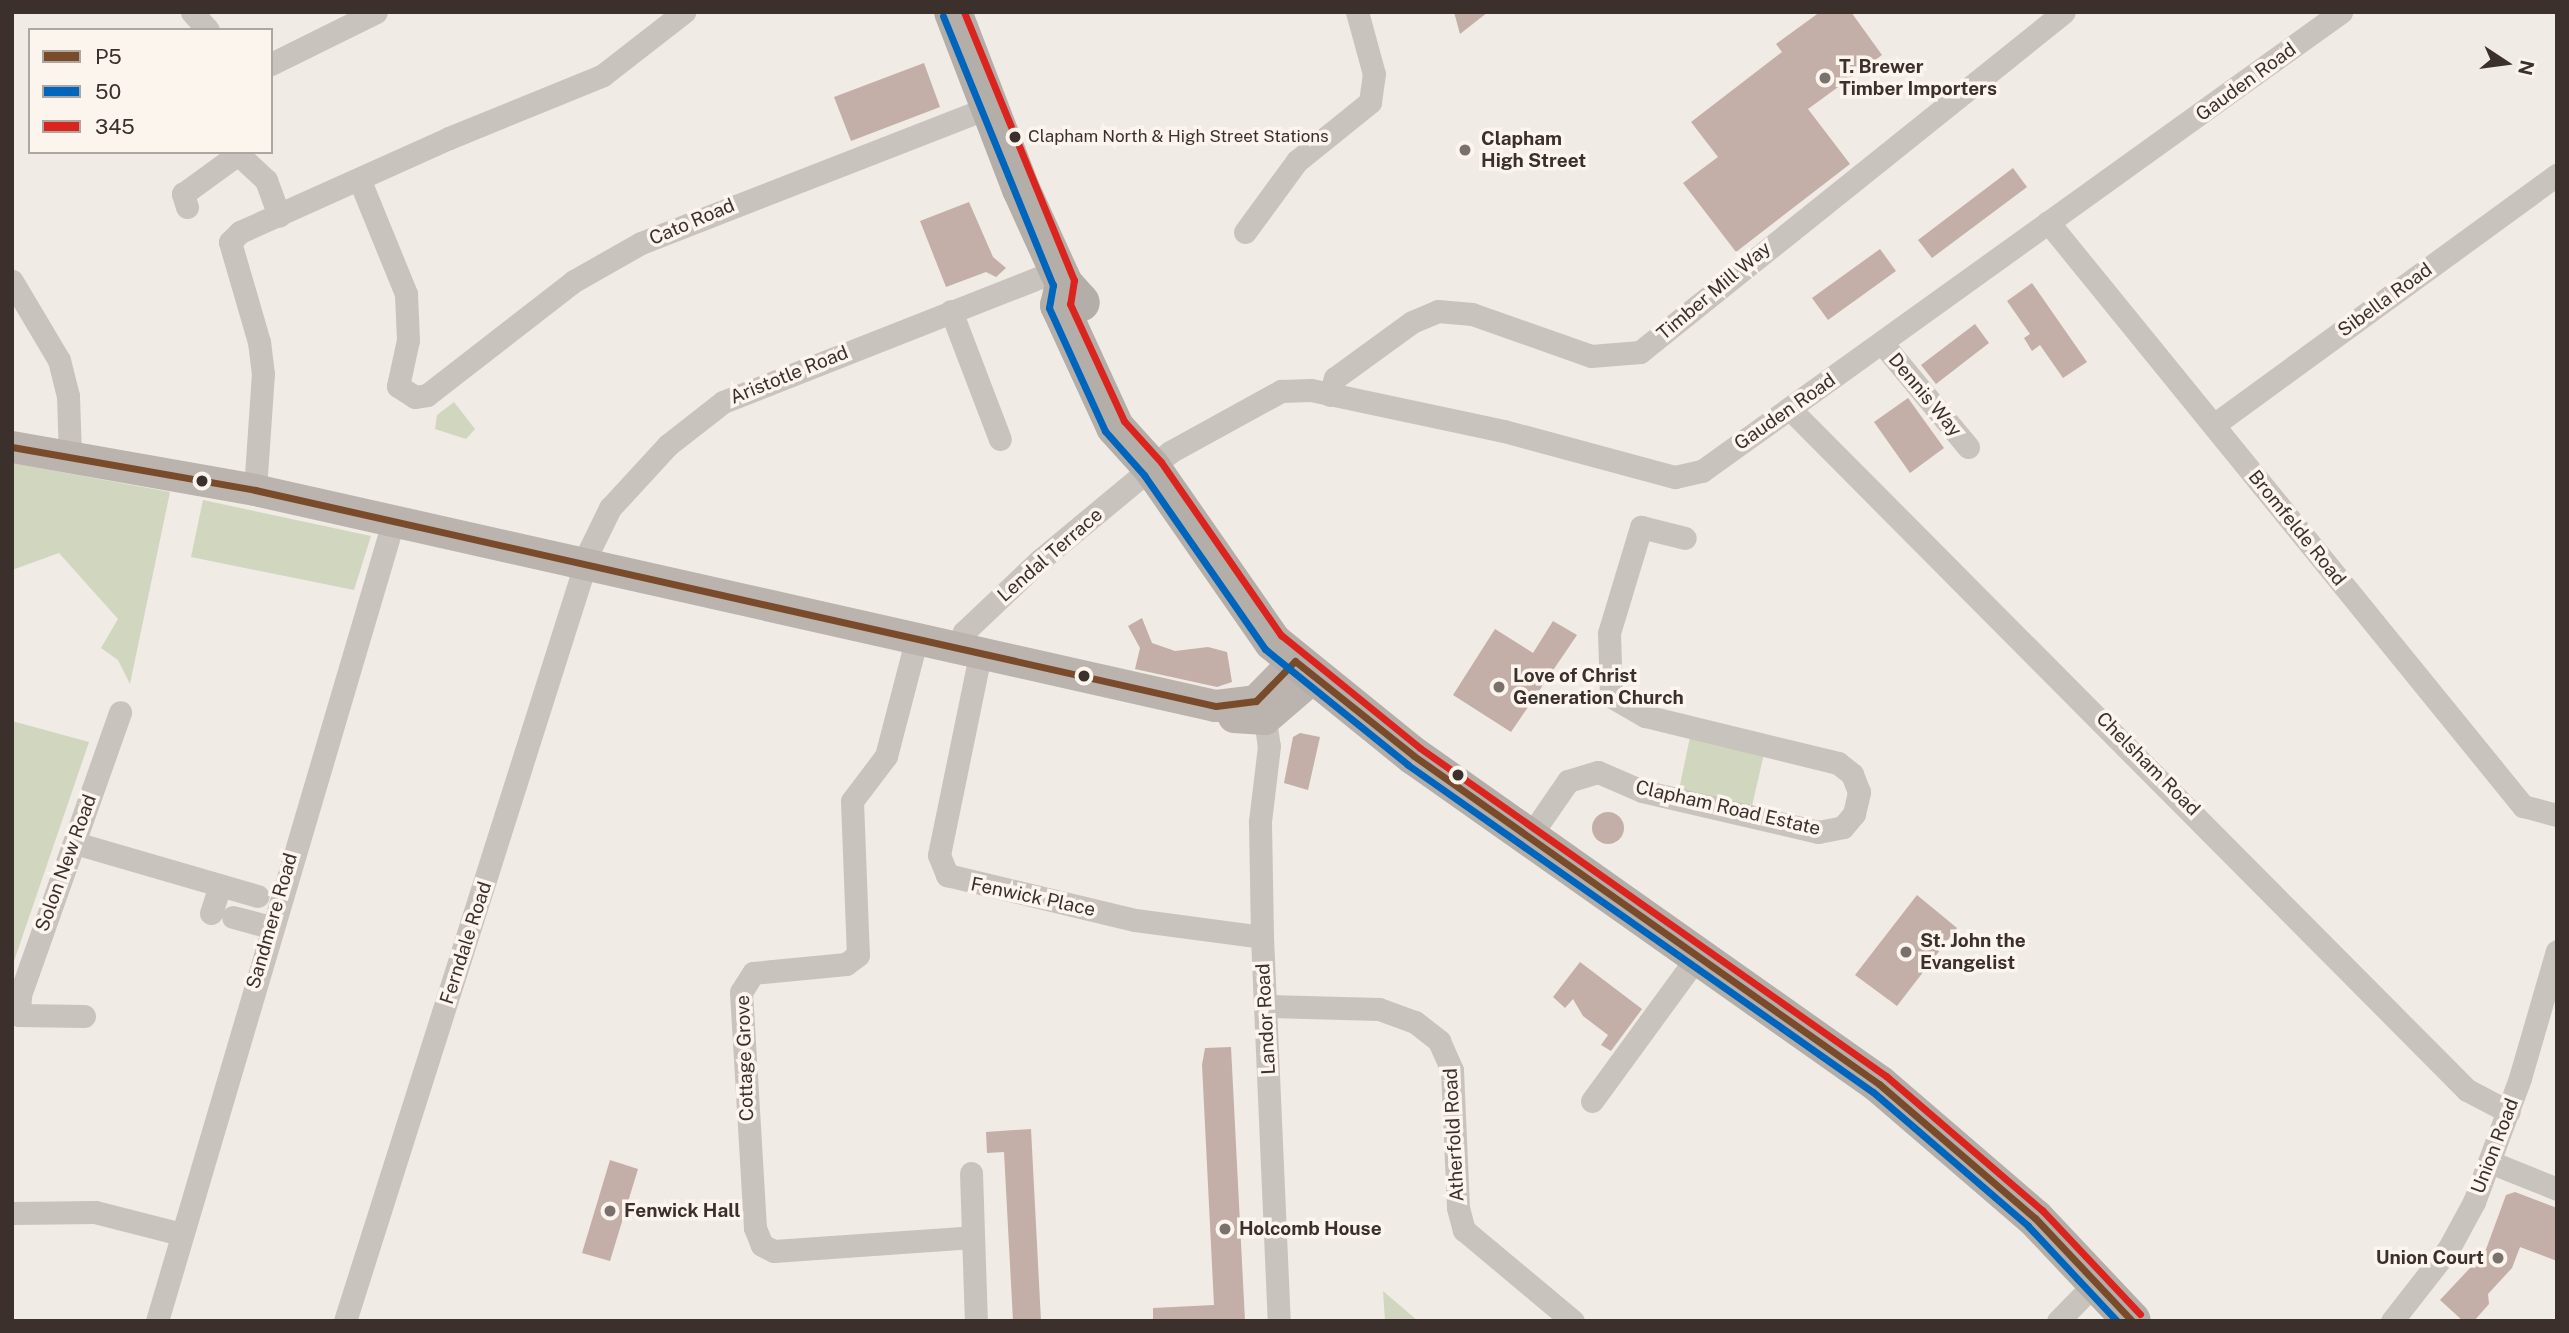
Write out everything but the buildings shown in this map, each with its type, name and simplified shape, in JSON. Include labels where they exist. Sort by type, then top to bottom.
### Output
[{"type":"highway","points":[[953,12],[988,108],[1061,277],[1076,294],[1111,366],[1152,468],[1255,621],[1359,716],[1824,1042],[1961,1151],[2097,1281],[2132,1321]]},
{"type":"main road","points":[[12,447],[70,455],[255,490],[386,545],[586,565],[1216,706],[1256,701],[1305,669]]},
{"type":"main road","points":[[1216,706],[1233,717],[1265,719],[1305,669]]},
{"type":"street","points":[[191,12],[206,28]]},
{"type":"street","points":[[273,63],[376,12]]},
{"type":"street","points":[[255,490],[263,374],[230,242],[279,216],[603,75],[684,12]]},
{"type":"street","points":[[1245,232],[1297,161],[1370,102],[1374,74],[1357,12]]},
{"type":"street","name":"Timber Mill Way","points":[[1330,395],[1335,378],[1412,322],[1438,311],[1472,314],[1591,356],[1640,352],[2064,12]]},
{"type":"street","name":"Gauden Road","points":[[1152,468],[1271,395],[1301,389],[1504,430],[1675,477],[1702,471],[1791,410],[2342,12]]},
{"type":"street","name":"Cato Road","points":[[360,180],[406,294],[408,340],[398,386],[415,397],[427,395],[574,281],[641,243],[988,108]]},
{"type":"street","points":[[187,207],[183,194],[239,154],[266,180],[279,216]]},
{"type":"street","name":"Sibella Road","points":[[2215,425],[2557,175]]},
{"type":"street","name":"Bromfelde Road","points":[[2048,222],[2523,806],[2557,815]]},
{"type":"street","name":"Aristotle Road","points":[[586,565],[593,539],[626,487],[668,445],[723,402],[890,334],[941,320],[951,311],[1061,277]]},
{"type":"street","points":[[12,281],[60,360],[68,396],[70,455]]},
{"type":"street","points":[[951,311],[1000,439]]},
{"type":"street","name":"Dennis Way","points":[[1882,343],[1968,447]]},
{"type":"street","name":"Chelsham Road","points":[[1791,410],[2467,1090],[2509,1112]]},
{"type":"street","name":"Lendal Terrace","points":[[968,652],[964,632],[1040,560],[1152,468]]},
{"type":"street","name":"Clapham Road Estate","points":[[1530,836],[1568,781],[1598,772],[1642,791],[1818,832],[1843,827],[1854,814],[1859,792],[1852,774],[1838,763],[1645,716],[1611,696],[1609,632],[1641,527],[1685,538]]},
{"type":"street","name":"Sandmere Road","points":[[157,1321],[271,927],[386,545]]},
{"type":"street","name":"Ferndale Road","points":[[345,1321],[586,565]]},
{"type":"street","name":"Cottage Grove","points":[[916,641],[886,756],[852,801],[858,955],[846,964],[753,973],[741,992],[755,1228],[762,1245],[774,1251],[973,1237]]},
{"type":"street","name":"Fenwick Place","points":[[968,652],[939,855],[947,875],[1135,920],[1262,937]]},
{"type":"street","name":"Solon New Road","points":[[83,1016],[16,1015],[20,995],[120,712]]},
{"type":"street","name":"Landor Road","points":[[1265,719],[1269,746],[1260,822],[1262,937],[1279,1321]]},
{"type":"street","points":[[75,843],[257,896]]},
{"type":"street","points":[[220,885],[222,915],[271,927]]},
{"type":"street","name":"Union Road","points":[[2392,1321],[2449,1248],[2490,1162],[2509,1112],[2557,951]]},
{"type":"street","points":[[1592,1101],[1699,954]]},
{"type":"street","name":"Atherfold Road","points":[[1265,1006],[1379,1009],[1404,1016],[1439,1041],[1452,1070],[1458,1208],[1464,1230],[1573,1321]]},
{"type":"street","points":[[2490,1162],[2557,1189]]},
{"type":"street","points":[[971,1173],[976,1321]]},
{"type":"street","points":[[12,1213],[95,1212],[181,1234]]},
{"type":"street","points":[[2058,1321],[2097,1281]]},
{"type":"green space","points":[[454,402],[475,429],[466,439],[435,429],[437,415]]},
{"type":"green space","points":[[12,463],[170,492],[130,684],[118,660],[101,648],[118,619],[59,553],[12,570]]},
{"type":"green space","points":[[203,500],[371,536],[354,590],[191,557]]},
{"type":"green space","points":[[12,721],[89,742],[12,967]]},
{"type":"green space","points":[[1690,737],[1764,754],[1752,806],[1679,790]]},
{"type":"green space","points":[[1383,1291],[1418,1321],[1385,1321]]},
{"type":"transit line","name":"345","points":[[964,12],[1074,280],[1070,304],[1124,421],[1161,462],[1281,635],[1420,748],[1886,1076],[2042,1210],[2140,1314]]},
{"type":"transit line","name":"50","points":[[943,16],[1053,285],[1049,308],[1105,431],[1144,475],[1265,649],[1408,765],[1873,1092],[2028,1226],[2117,1321]]},
{"type":"transit line","name":"P5","points":[[12,447],[255,490],[1216,706],[1256,701],[1295,661],[1414,756],[1879,1084],[2035,1218],[2132,1321]]},
{"type":"place","name":"T. Brewer Timber Importers","points":[[1825,78]]},
{"type":"place","name":"Clapham North & High Street Stations","points":[[1015,137]]},
{"type":"place","name":"Clapham High Street","points":[[1465,150]]},
{"type":"place","name":"Love of Christ Generation Church","points":[[1499,687]]},
{"type":"place","name":"St. John the Evangelist","points":[[1906,952]]},
{"type":"place","name":"Fenwick Hall","points":[[610,1211]]},
{"type":"place","name":"Holcomb House","points":[[1225,1229]]},
{"type":"place","name":"Union Court","points":[[2498,1258]]}]
